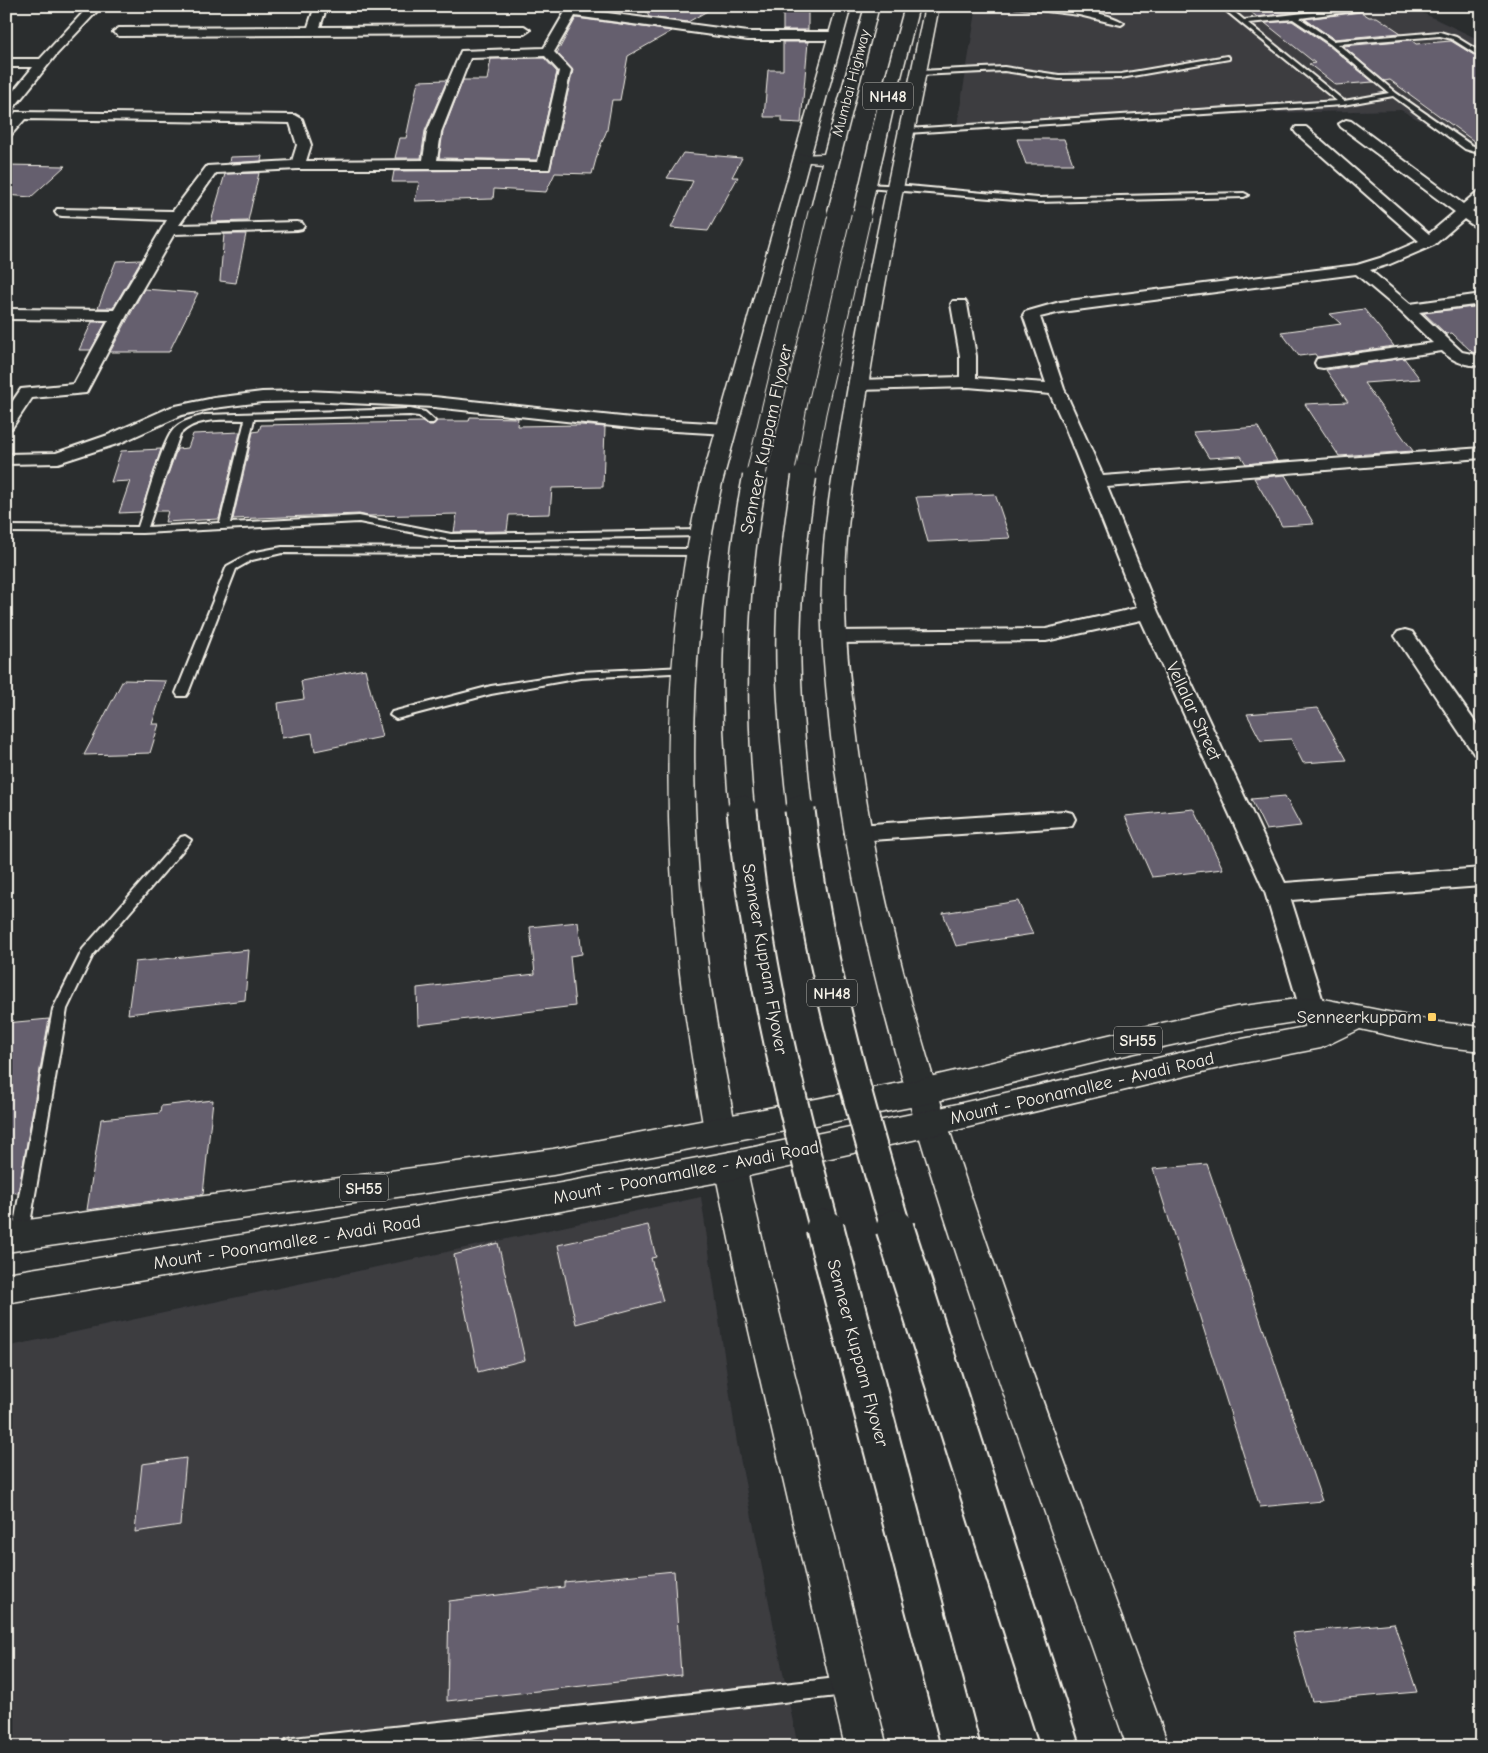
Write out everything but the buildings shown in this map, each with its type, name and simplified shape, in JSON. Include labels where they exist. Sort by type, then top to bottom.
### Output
[{"type":"main road","points":[[720,1130],[690,943],[683,847],[681,744],[685,670],[699,542],[707,501],[804,158],[844,6]]},
{"type":"main road","name":"Mumbai Highway","points":[[829,167],[872,6]]},
{"type":"main road","name":"NH48","points":[[912,6],[867,186],[804,478],[793,547],[789,627],[791,705],[797,792],[810,889],[834,1002],[859,1105],[901,1250],[1060,1747]]},
{"type":"main road","points":[[932,6],[895,187],[858,385],[835,542],[832,604],[842,733],[857,833],[893,996],[926,1108],[970,1243],[1148,1747]]},
{"type":"main road","points":[[804,158],[829,167]]},
{"type":"main road","name":"Senneer Kuppam Flyover","points":[[829,167],[758,462],[746,522],[737,615],[734,686],[736,748],[744,834],[758,937],[774,1026],[820,1217],[864,1373],[961,1747]]},
{"type":"main road","name":"Mount - Poonamallee - Avadi Road","points":[[13,1236],[553,1162],[720,1130],[926,1108],[1232,1053],[1317,1022],[1356,1018],[1438,1034],[1482,1039]]},
{"type":"main road","name":"Mount - Poonamallee - Avadi Road","points":[[6,1288],[561,1197],[730,1166],[926,1108]]},
{"type":"main road","points":[[730,1166],[755,1283],[866,1747]]},
{"type":"street","points":[[96,6],[43,63],[6,107],[21,115],[295,119],[304,146],[298,166]]},
{"type":"street","points":[[313,32],[320,6]]},
{"type":"street","points":[[548,52],[572,9],[748,36],[836,36]]},
{"type":"street","points":[[176,32],[182,20]]},
{"type":"street","points":[[119,32],[524,30]]},
{"type":"street","points":[[6,424],[27,393],[80,389],[119,315],[174,223],[212,169],[429,164],[544,166],[565,70],[548,52],[466,54],[434,132],[429,164]]},
{"type":"street","points":[[6,63],[43,63]]},
{"type":"street","points":[[6,132],[21,115]]},
{"type":"street","points":[[1346,124],[1482,224]]},
{"type":"street","points":[[1301,130],[1429,242]]},
{"type":"street","points":[[1359,269],[1385,261],[1429,242],[1482,195]]},
{"type":"street","points":[[62,212],[174,223],[297,226]]},
{"type":"street","points":[[1359,269],[1407,309],[1456,356],[1467,360],[1482,361]]},
{"type":"street","name":"Vellalar Street","points":[[1317,1022],[1277,892],[1148,612],[1096,482],[1056,390],[1031,315],[1060,307],[1359,269]]},
{"type":"street","points":[[1407,309],[1482,299]]},
{"type":"street","points":[[959,304],[968,356],[968,382]]},
{"type":"street","points":[[6,314],[119,315]]},
{"type":"street","points":[[1323,363],[1446,346]]},
{"type":"street","points":[[858,385],[968,382],[1056,390]]},
{"type":"street","points":[[6,459],[58,458],[114,439],[177,411],[214,403],[262,397],[307,396],[434,402],[641,424],[727,429]]},
{"type":"street","points":[[1096,482],[1482,453]]},
{"type":"street","points":[[834,637],[962,638],[1046,635],[1148,612]]},
{"type":"street","points":[[1405,636],[1482,749]]},
{"type":"street","points":[[857,833],[1064,820]]},
{"type":"street","points":[[1277,892],[1482,877]]},
{"type":"lane","points":[[1008,6],[1079,12],[1101,16],[1121,23]]},
{"type":"lane","points":[[1224,6],[1343,103]]},
{"type":"lane","points":[[1243,22],[1348,11],[1358,9],[1360,6]]},
{"type":"lane","points":[[1294,17],[1332,43],[1394,94],[1468,147],[1482,152]]},
{"type":"lane","points":[[1332,43],[1440,34],[1454,38],[1482,56]]},
{"type":"lane","points":[[919,73],[1004,69],[1059,77],[1112,77],[1227,58]]},
{"type":"lane","points":[[907,131],[1343,103],[1394,94]]},
{"type":"lane","points":[[867,186],[1038,200],[1244,194]]},
{"type":"lane","points":[[142,530],[173,436],[179,428],[191,422],[205,418],[410,412],[422,414],[430,420]]},
{"type":"lane","points":[[224,526],[250,417]]},
{"type":"lane","points":[[6,529],[142,530],[359,519],[386,522],[434,535],[451,537],[699,542]]},
{"type":"lane","points":[[182,693],[231,568],[243,559],[258,553],[282,550],[699,542]]},
{"type":"lane","points":[[396,716],[491,690],[580,675],[685,670]]},
{"type":"lane","points":[[13,1236],[60,1009],[88,952],[184,840]]},
{"type":"lane","points":[[293,1747],[852,1686]]},
{"type":"shaded area","points":[[977,6],[1408,6],[1482,41],[1482,155],[1401,110],[1259,113],[956,132]]},
{"type":"shaded area","points":[[701,1197],[737,1443],[798,1747],[6,1747],[6,1347]]},
{"type":"place","name":"Senneerkuppam","points":[[1432,1017]]}]
